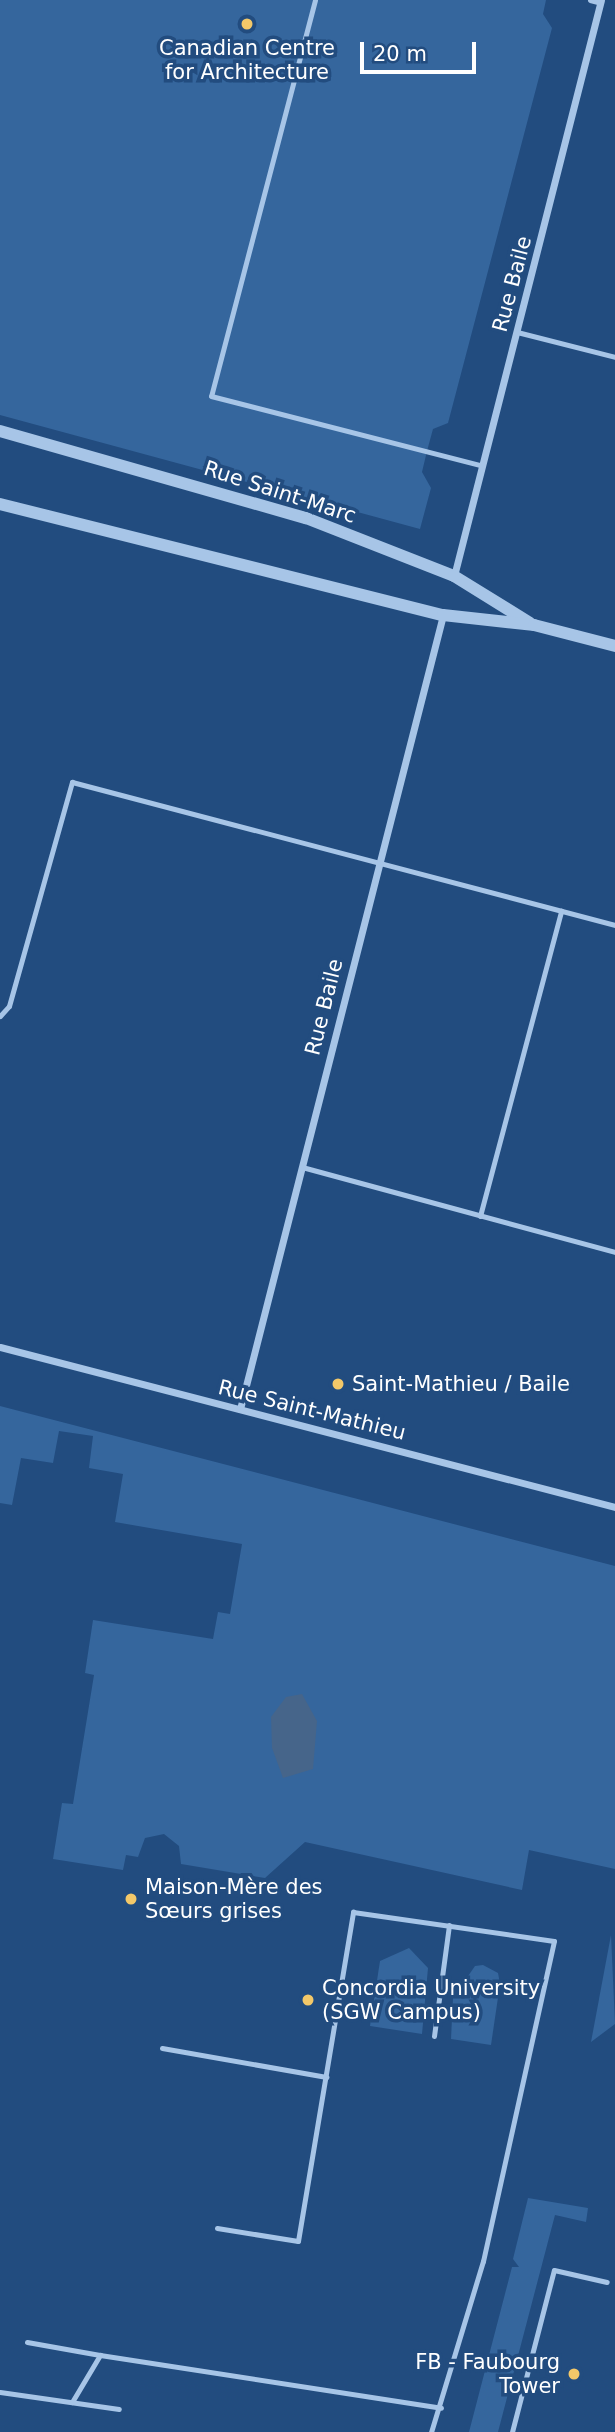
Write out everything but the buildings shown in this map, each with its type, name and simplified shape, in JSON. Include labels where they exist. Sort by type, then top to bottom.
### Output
[{"type":"street","name":"Rue Baile","points":[[454,576],[480,464],[517,332],[601,1]]},
{"type":"street","name":"Rue Saint-Marc","points":[[0,431],[264,503],[454,576],[534,625]]},
{"type":"street","name":"Rue Saint-Marc","points":[[0,504],[443,615],[534,625],[615,646]]},
{"type":"street","name":"Rue Baile","points":[[240,1409],[443,615]]},
{"type":"street","name":"Rue Saint-Mathieu","points":[[0,1347],[615,1507]]},
{"type":"lane","points":[[315,0],[211,396],[480,464]]},
{"type":"lane","points":[[590,0],[601,1]]},
{"type":"lane","points":[[517,332],[615,358]]},
{"type":"lane","points":[[0,1016],[9,1006],[72,782],[615,925]]},
{"type":"lane","points":[[480,1216],[561,911]]},
{"type":"lane","points":[[302,1167],[615,1252]]},
{"type":"lane","points":[[218,2228],[298,2241],[353,1912],[554,1941],[483,2261],[441,2408],[431,2432]]},
{"type":"lane","points":[[434,2036],[449,1925]]},
{"type":"lane","points":[[162,2048],[326,2077]]},
{"type":"lane","points":[[512,2432],[554,2270],[607,2282]]},
{"type":"lane","points":[[27,2342],[441,2408]]},
{"type":"lane","points":[[72,2402],[100,2355]]},
{"type":"lane","points":[[0,2392],[119,2409]]},
{"type":"shaded area","points":[[0,0],[546,0],[543,14],[552,28],[448,423],[433,429],[427,451],[422,472],[431,488],[420,529],[0,415]]},
{"type":"shaded area","points":[[0,1406],[615,1566],[615,1869],[529,1850],[522,1890],[305,1842],[265,1878],[181,1864],[179,1846],[164,1834],[145,1838],[138,1857],[126,1855],[123,1870],[53,1859],[62,1803],[73,1804],[94,1675],[85,1673],[93,1620],[213,1639],[218,1612],[230,1614],[242,1544],[115,1522],[123,1474],[89,1468],[93,1436],[59,1431],[53,1463],[21,1458],[12,1505],[0,1503]]},
{"type":"shaded area","points":[[302,1694],[317,1721],[313,1769],[283,1778],[272,1748],[271,1717],[286,1697]]},
{"type":"shaded area","points":[[611,1935],[615,2024],[591,2042]]},
{"type":"shaded area","points":[[409,1948],[428,1968],[422,2034],[370,2026],[380,1961]]},
{"type":"shaded area","points":[[483,1965],[498,1973],[500,1984],[491,2045],[451,2039],[453,1998],[475,1966]]},
{"type":"shaded area","points":[[528,2198],[588,2208],[586,2222],[555,2215],[498,2432],[469,2432],[512,2267],[519,2267],[513,2259]]},
{"type":"place","name":"Canadian Centre for Architecture","points":[[247,24]]},
{"type":"place","name":"Saint-Mathieu / Baile","points":[[338,1384]]},
{"type":"place","name":"Maison-Mère des Sœurs grises","points":[[131,1899]]},
{"type":"place","name":"Concordia University (SGW Campus)","points":[[308,2000]]},
{"type":"place","name":"FB - Faubourg Tower","points":[[574,2374]]}]
